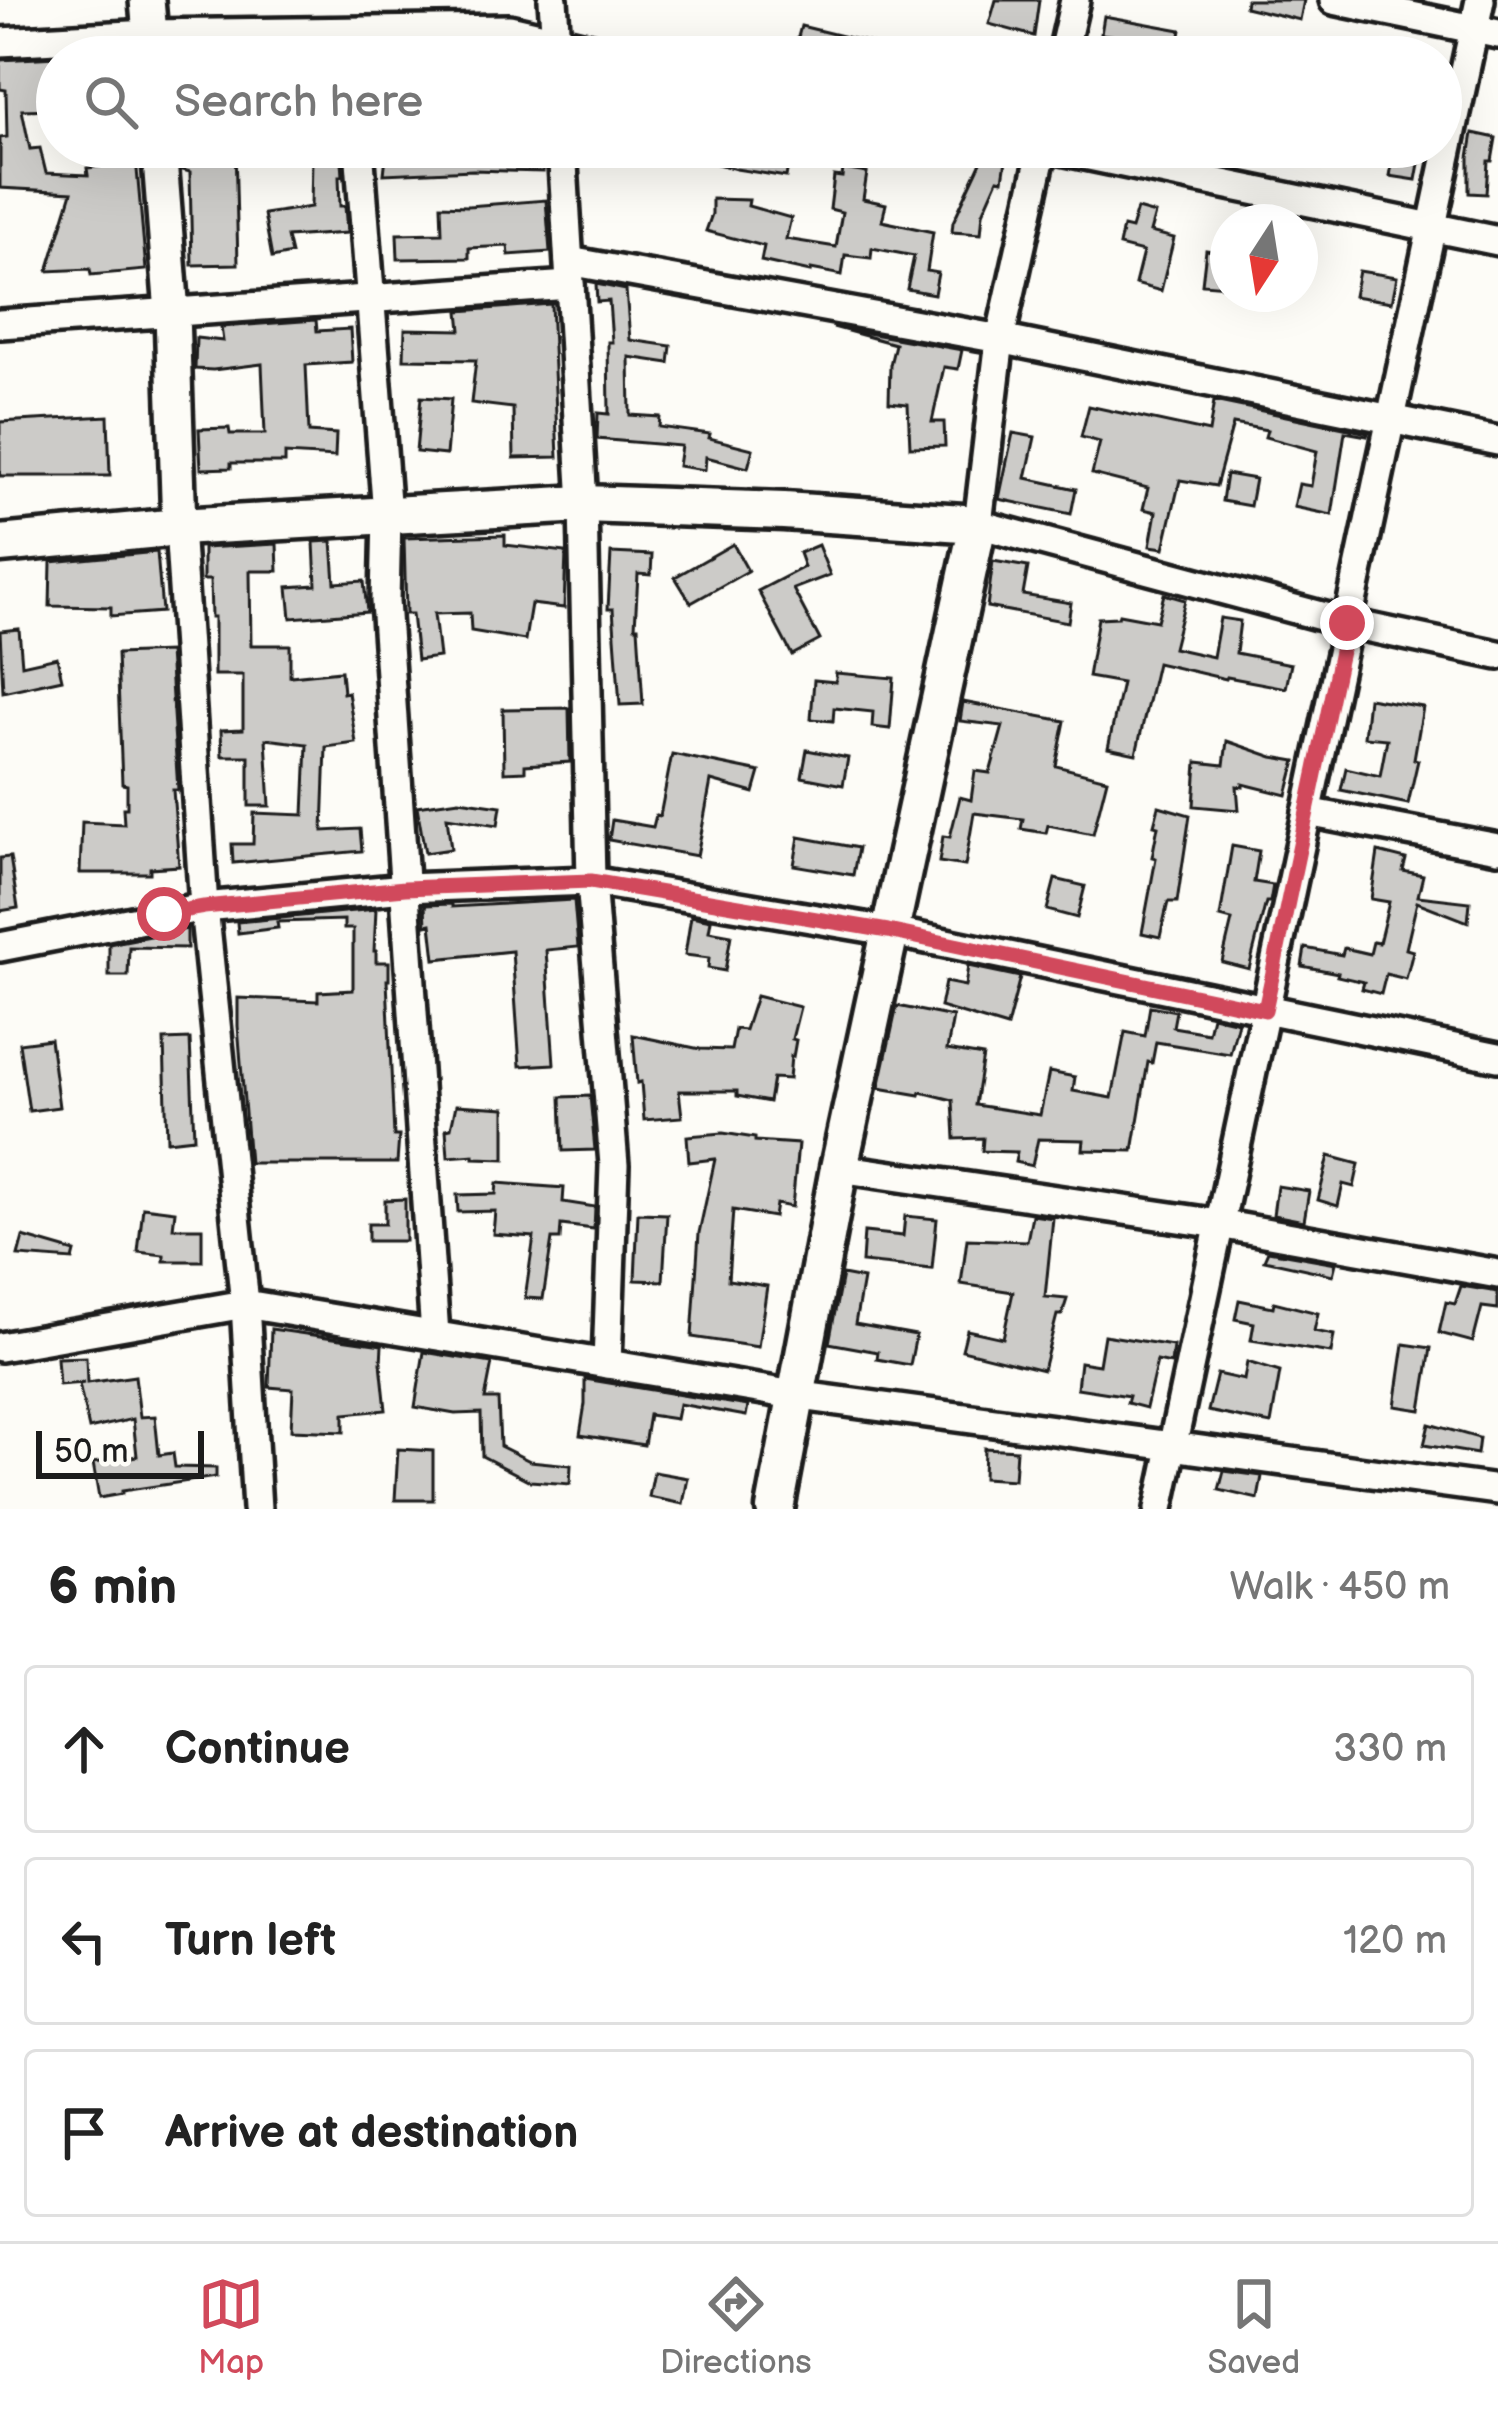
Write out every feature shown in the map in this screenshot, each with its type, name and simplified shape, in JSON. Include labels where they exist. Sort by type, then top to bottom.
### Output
[{"type":"main road","points":[[0,544],[179,527],[583,504],[978,524],[839,1168],[775,1509]]},
{"type":"street","points":[[554,0],[555,36]]},
{"type":"street","points":[[1067,36],[1075,0]]},
{"type":"street","points":[[1334,0],[1486,31]]},
{"type":"street","points":[[1462,117],[1486,31],[1480,0]]},
{"type":"street","points":[[436,36],[509,29],[525,36]]},
{"type":"street","points":[[75,36],[150,30],[237,36]]},
{"type":"street","points":[[0,42],[36,39]]},
{"type":"street","points":[[161,168],[204,907],[244,1304],[257,1509]]},
{"type":"street","points":[[361,168],[387,515],[385,602],[434,1335]]},
{"type":"street","points":[[563,168],[583,504],[591,881],[614,1165],[607,1364]]},
{"type":"street","points":[[1039,168],[1000,339],[978,524],[1347,623],[1498,655]]},
{"type":"street","points":[[1146,168],[1498,242]]},
{"type":"street","points":[[1159,1509],[1431,227],[1448,168]]},
{"type":"street","points":[[0,324],[371,301],[569,273],[1000,339],[1498,441]]},
{"type":"street","points":[[1307,812],[1498,848]]},
{"type":"street","points":[[0,947],[204,907],[405,888],[591,881],[888,931],[1498,1057]]},
{"type":"street","points":[[839,1168],[1219,1224],[1498,1274]]},
{"type":"street","points":[[0,1347],[244,1304],[794,1395],[1498,1490]]},
{"type":"building","points":[[996,0],[1039,0],[1034,36],[989,24]]},
{"type":"building","points":[[1246,0],[1304,0],[1300,20],[1245,7]]},
{"type":"building","points":[[1104,16],[1181,30],[1180,36],[1101,34]]},
{"type":"building","points":[[801,26],[842,36],[798,36]]},
{"type":"building","points":[[36,58],[36,110],[22,110],[30,149],[36,148],[36,168],[45,168],[46,173],[88,175],[87,168],[137,168],[146,270],[91,275],[90,269],[48,271],[72,192],[0,188],[0,138],[7,137],[0,60]]},
{"type":"building","points":[[1473,133],[1496,138],[1492,161],[1488,161],[1486,194],[1469,193]]},
{"type":"building","points":[[236,168],[238,264],[192,265],[190,172],[182,170]]},
{"type":"building","points":[[312,168],[342,168],[340,206],[345,206],[347,233],[287,237],[291,254],[272,258],[264,214],[311,207]]},
{"type":"building","points":[[385,168],[543,168],[543,172],[384,174]]},
{"type":"building","points":[[732,168],[788,168],[786,177]]},
{"type":"building","points":[[978,168],[1005,168],[983,213],[981,234],[952,232]]},
{"type":"building","points":[[1391,168],[1418,168],[1416,180],[1390,176]]},
{"type":"building","points":[[843,169],[867,173],[863,199],[886,204],[882,221],[933,232],[927,271],[938,273],[934,294],[907,289],[914,256],[872,248],[871,258],[845,255],[842,275],[810,272],[761,261],[764,246],[706,231],[712,199],[749,200],[748,206],[791,218],[786,239],[836,247],[842,212],[830,209],[834,176],[842,177]]},
{"type":"building","points":[[546,200],[550,252],[509,255],[508,246],[469,248],[469,258],[398,259],[397,234],[442,233],[441,205]]},
{"type":"building","points":[[1137,209],[1155,214],[1150,232],[1174,238],[1161,291],[1135,284],[1143,252],[1119,246],[1123,227],[1131,229]]},
{"type":"building","points":[[1206,250],[1210,251],[1210,285],[1202,284]]},
{"type":"building","points":[[1359,271],[1397,277],[1392,302],[1354,296]]},
{"type":"building","points":[[596,284],[626,290],[630,340],[671,346],[669,363],[629,357],[630,415],[660,417],[659,427],[710,434],[709,438],[753,449],[748,468],[706,457],[705,470],[678,466],[681,446],[597,439],[598,413],[609,414],[608,342],[612,342],[609,301],[597,302]]},
{"type":"building","points":[[551,304],[558,457],[514,458],[513,408],[471,403],[476,360],[404,359],[405,329],[461,330],[459,311]]},
{"type":"building","points":[[316,320],[317,331],[350,329],[352,362],[306,365],[309,432],[336,434],[335,457],[285,454],[285,463],[231,463],[231,468],[201,469],[199,429],[265,434],[262,364],[195,369],[196,338],[223,341],[221,327]]},
{"type":"building","points":[[833,327],[962,350],[958,369],[944,367],[932,422],[944,422],[945,446],[910,447],[908,404],[889,402],[895,344]]},
{"type":"building","points":[[421,397],[451,399],[446,455],[416,452]]},
{"type":"building","points":[[1214,401],[1368,433],[1345,432],[1332,515],[1294,507],[1299,484],[1311,486],[1317,451],[1265,437],[1267,430],[1233,424],[1216,486],[1180,480],[1164,548],[1150,546],[1156,512],[1143,509],[1148,488],[1092,474],[1100,442],[1081,437],[1089,406],[1209,432]]},
{"type":"building","points":[[108,416],[110,476],[0,476],[0,422]]},
{"type":"building","points":[[1013,433],[1035,437],[1026,478],[1076,489],[1071,514],[999,499]]},
{"type":"building","points":[[1226,474],[1255,479],[1250,506],[1222,501]]},
{"type":"building","points":[[505,535],[505,545],[566,552],[564,608],[531,604],[525,640],[471,631],[470,613],[434,614],[439,657],[417,660],[412,614],[406,614],[404,538]]},
{"type":"building","points":[[332,541],[335,583],[364,581],[367,612],[291,618],[288,587],[316,585],[314,542]]},
{"type":"building","points":[[277,544],[278,571],[250,571],[251,645],[290,645],[290,676],[341,671],[356,743],[326,747],[323,831],[360,829],[362,851],[233,863],[232,844],[253,844],[254,813],[304,815],[307,744],[266,739],[270,806],[249,806],[249,756],[222,756],[221,730],[243,729],[243,675],[214,675],[214,617],[210,580],[203,580],[203,548]]},
{"type":"building","points":[[733,544],[748,571],[691,603],[675,577]]},
{"type":"building","points":[[818,545],[830,575],[793,589],[820,640],[792,655],[758,591],[804,567],[799,553]]},
{"type":"building","points":[[157,552],[162,612],[111,616],[111,607],[50,606],[51,562]]},
{"type":"building","points":[[611,553],[652,555],[651,575],[638,574],[635,627],[643,704],[620,705],[613,609],[608,609]]},
{"type":"building","points":[[993,561],[1028,567],[1023,595],[1071,603],[1068,622],[987,607]]},
{"type":"building","points":[[1164,594],[1185,600],[1173,648],[1213,657],[1220,618],[1240,621],[1236,653],[1291,664],[1286,688],[1157,663],[1136,754],[1108,748],[1122,683],[1088,677],[1098,618],[1119,614],[1157,621]]},
{"type":"building","points":[[19,629],[22,665],[57,657],[62,679],[3,692],[0,631]]},
{"type":"building","points":[[169,652],[179,866],[150,868],[150,873],[80,873],[82,822],[124,824],[123,808],[127,808],[117,654]]},
{"type":"building","points":[[836,673],[894,678],[890,729],[872,727],[873,712],[834,708],[833,721],[811,719],[814,680],[836,682]]},
{"type":"building","points":[[1368,698],[1423,707],[1408,804],[1341,790],[1346,768],[1380,776],[1387,739],[1364,737]]},
{"type":"building","points":[[963,702],[1065,721],[1056,766],[1107,779],[1093,834],[1048,825],[1046,833],[1021,829],[1023,819],[974,813],[965,866],[939,862],[943,836],[950,837],[960,797],[971,800],[975,771],[990,773],[1003,726],[960,721]]},
{"type":"building","points":[[569,708],[570,762],[525,765],[525,771],[504,772],[503,709]]},
{"type":"building","points":[[1227,741],[1296,761],[1287,795],[1243,784],[1237,786],[1239,810],[1194,806],[1197,762],[1224,765]]},
{"type":"building","points":[[807,750],[848,758],[843,785],[802,777]]},
{"type":"building","points":[[672,754],[760,772],[754,793],[711,781],[697,856],[609,840],[612,820],[653,827],[656,815],[660,816]]},
{"type":"building","points":[[459,800],[501,806],[498,825],[447,817],[451,849],[425,853],[417,806]]},
{"type":"building","points":[[1159,806],[1190,815],[1177,902],[1168,902],[1160,937],[1142,933],[1156,858],[1152,857]]},
{"type":"building","points":[[799,837],[858,848],[853,875],[794,865]]},
{"type":"building","points":[[1232,846],[1259,851],[1254,882],[1273,885],[1249,969],[1222,962],[1232,920],[1220,917]]},
{"type":"building","points":[[1378,852],[1406,859],[1403,871],[1423,875],[1418,896],[1470,902],[1468,922],[1417,902],[1406,949],[1413,951],[1406,979],[1386,974],[1381,994],[1362,989],[1364,982],[1302,966],[1305,948],[1370,954],[1373,942],[1379,943],[1389,902],[1371,899]]},
{"type":"building","points":[[10,857],[18,908],[0,911],[0,858]]},
{"type":"building","points":[[1055,879],[1085,886],[1077,918],[1047,910]]},
{"type":"building","points":[[574,900],[578,947],[546,950],[554,1064],[520,1066],[512,951],[435,959],[425,905]]},
{"type":"building","points":[[376,909],[376,962],[389,962],[397,1163],[249,1163],[238,998],[318,1001],[318,992],[353,990],[353,929],[344,929],[344,920],[277,922],[278,928],[238,933],[237,922]]},
{"type":"building","points":[[691,916],[711,920],[709,931],[731,935],[725,971],[708,968],[709,958],[685,955]]},
{"type":"building","points":[[187,929],[187,948],[129,947],[128,976],[109,976],[109,944]]},
{"type":"building","points":[[968,966],[1020,977],[1007,1027],[940,1007],[945,982],[965,986]]},
{"type":"building","points":[[756,996],[800,1007],[789,1079],[773,1078],[769,1102],[737,1096],[737,1091],[679,1091],[682,1117],[644,1120],[633,1035],[700,1049],[731,1050],[735,1029],[745,1030]]},
{"type":"building","points":[[897,1006],[953,1017],[947,1050],[983,1056],[975,1105],[1040,1115],[1049,1072],[1075,1077],[1073,1091],[1112,1098],[1125,1032],[1145,1036],[1150,1006],[1176,1011],[1173,1027],[1208,1033],[1212,1016],[1238,1022],[1230,1054],[1156,1042],[1152,1063],[1148,1062],[1133,1151],[1083,1150],[1084,1140],[1038,1139],[1032,1166],[1015,1162],[1017,1152],[982,1151],[983,1138],[955,1139],[953,1100],[879,1088]]},
{"type":"building","points":[[50,1039],[59,1107],[29,1111],[19,1043]]},
{"type":"building","points":[[190,1039],[194,1138],[167,1141],[164,1040]]},
{"type":"building","points":[[590,1096],[595,1150],[563,1151],[561,1097]]},
{"type":"building","points":[[456,1105],[505,1108],[505,1159],[448,1157],[446,1129],[451,1128]]},
{"type":"building","points":[[723,1133],[798,1144],[792,1207],[776,1204],[774,1217],[733,1210],[728,1280],[767,1286],[758,1347],[692,1337],[699,1233],[715,1159],[689,1162],[687,1136]]},
{"type":"building","points":[[1329,1156],[1359,1164],[1354,1187],[1343,1184],[1338,1206],[1318,1200]]},
{"type":"building","points":[[497,1183],[564,1188],[563,1202],[595,1207],[594,1229],[561,1225],[560,1239],[552,1239],[543,1299],[525,1298],[534,1237],[493,1234],[495,1211],[458,1212],[457,1195],[496,1194]]},
{"type":"building","points":[[1277,1186],[1309,1191],[1304,1221],[1273,1215]]},
{"type":"building","points":[[405,1199],[405,1241],[368,1241],[368,1224],[385,1224],[385,1200]]},
{"type":"building","points":[[143,1207],[175,1211],[173,1228],[202,1228],[202,1261],[164,1261],[164,1255],[138,1252]]},
{"type":"building","points":[[638,1213],[667,1214],[663,1281],[635,1280]]},
{"type":"building","points":[[1032,1215],[1053,1218],[1045,1297],[1067,1299],[1062,1315],[1057,1315],[1043,1370],[962,1350],[967,1330],[1003,1338],[1013,1292],[961,1284],[967,1239],[1027,1241]]},
{"type":"building","points":[[905,1216],[937,1219],[932,1269],[862,1262],[864,1232],[903,1236]]},
{"type":"building","points":[[23,1237],[75,1252],[73,1260],[18,1256]]},
{"type":"building","points":[[1268,1251],[1336,1263],[1333,1275],[1264,1260]]},
{"type":"building","points":[[842,1275],[863,1279],[855,1324],[916,1335],[910,1365],[877,1359],[878,1352],[829,1343]]},
{"type":"building","points":[[1461,1286],[1498,1292],[1498,1309],[1482,1307],[1473,1342],[1439,1333],[1446,1302],[1455,1304]]},
{"type":"building","points":[[1239,1300],[1273,1307],[1274,1302],[1318,1313],[1314,1331],[1334,1335],[1331,1353],[1251,1340],[1254,1323],[1235,1319]]},
{"type":"building","points":[[271,1329],[382,1345],[386,1410],[344,1414],[344,1432],[291,1430],[293,1389],[269,1387]]},
{"type":"building","points":[[1104,1335],[1173,1346],[1171,1364],[1157,1361],[1146,1408],[1127,1403],[1129,1396],[1077,1388],[1080,1362],[1099,1365]]},
{"type":"building","points":[[1404,1344],[1431,1348],[1421,1410],[1395,1406]]},
{"type":"building","points":[[424,1352],[492,1363],[485,1399],[498,1399],[500,1446],[530,1461],[571,1465],[570,1484],[530,1481],[482,1456],[481,1413],[415,1407]]},
{"type":"building","points":[[86,1357],[87,1383],[135,1376],[140,1417],[155,1416],[159,1455],[173,1453],[175,1467],[216,1468],[216,1477],[99,1498],[93,1463],[137,1456],[133,1419],[89,1429],[79,1384],[84,1383],[59,1385],[57,1358]]},
{"type":"building","points":[[1247,1362],[1280,1372],[1271,1424],[1208,1411],[1217,1374],[1244,1380]]},
{"type":"building","points":[[585,1379],[748,1406],[746,1416],[679,1404],[676,1419],[649,1415],[644,1445],[580,1435]]},
{"type":"building","points":[[1429,1424],[1479,1438],[1477,1454],[1424,1445]]},
{"type":"building","points":[[984,1448],[1016,1450],[1014,1480],[983,1478]]},
{"type":"building","points":[[398,1449],[433,1451],[433,1500],[395,1500]]},
{"type":"building","points":[[1224,1471],[1262,1476],[1258,1499],[1219,1490]]},
{"type":"building","points":[[654,1472],[688,1478],[683,1504],[649,1497]]},
{"type":"route","points":[[164,914],[405,888],[591,881],[888,931],[1265,1010],[1347,623]]}]
